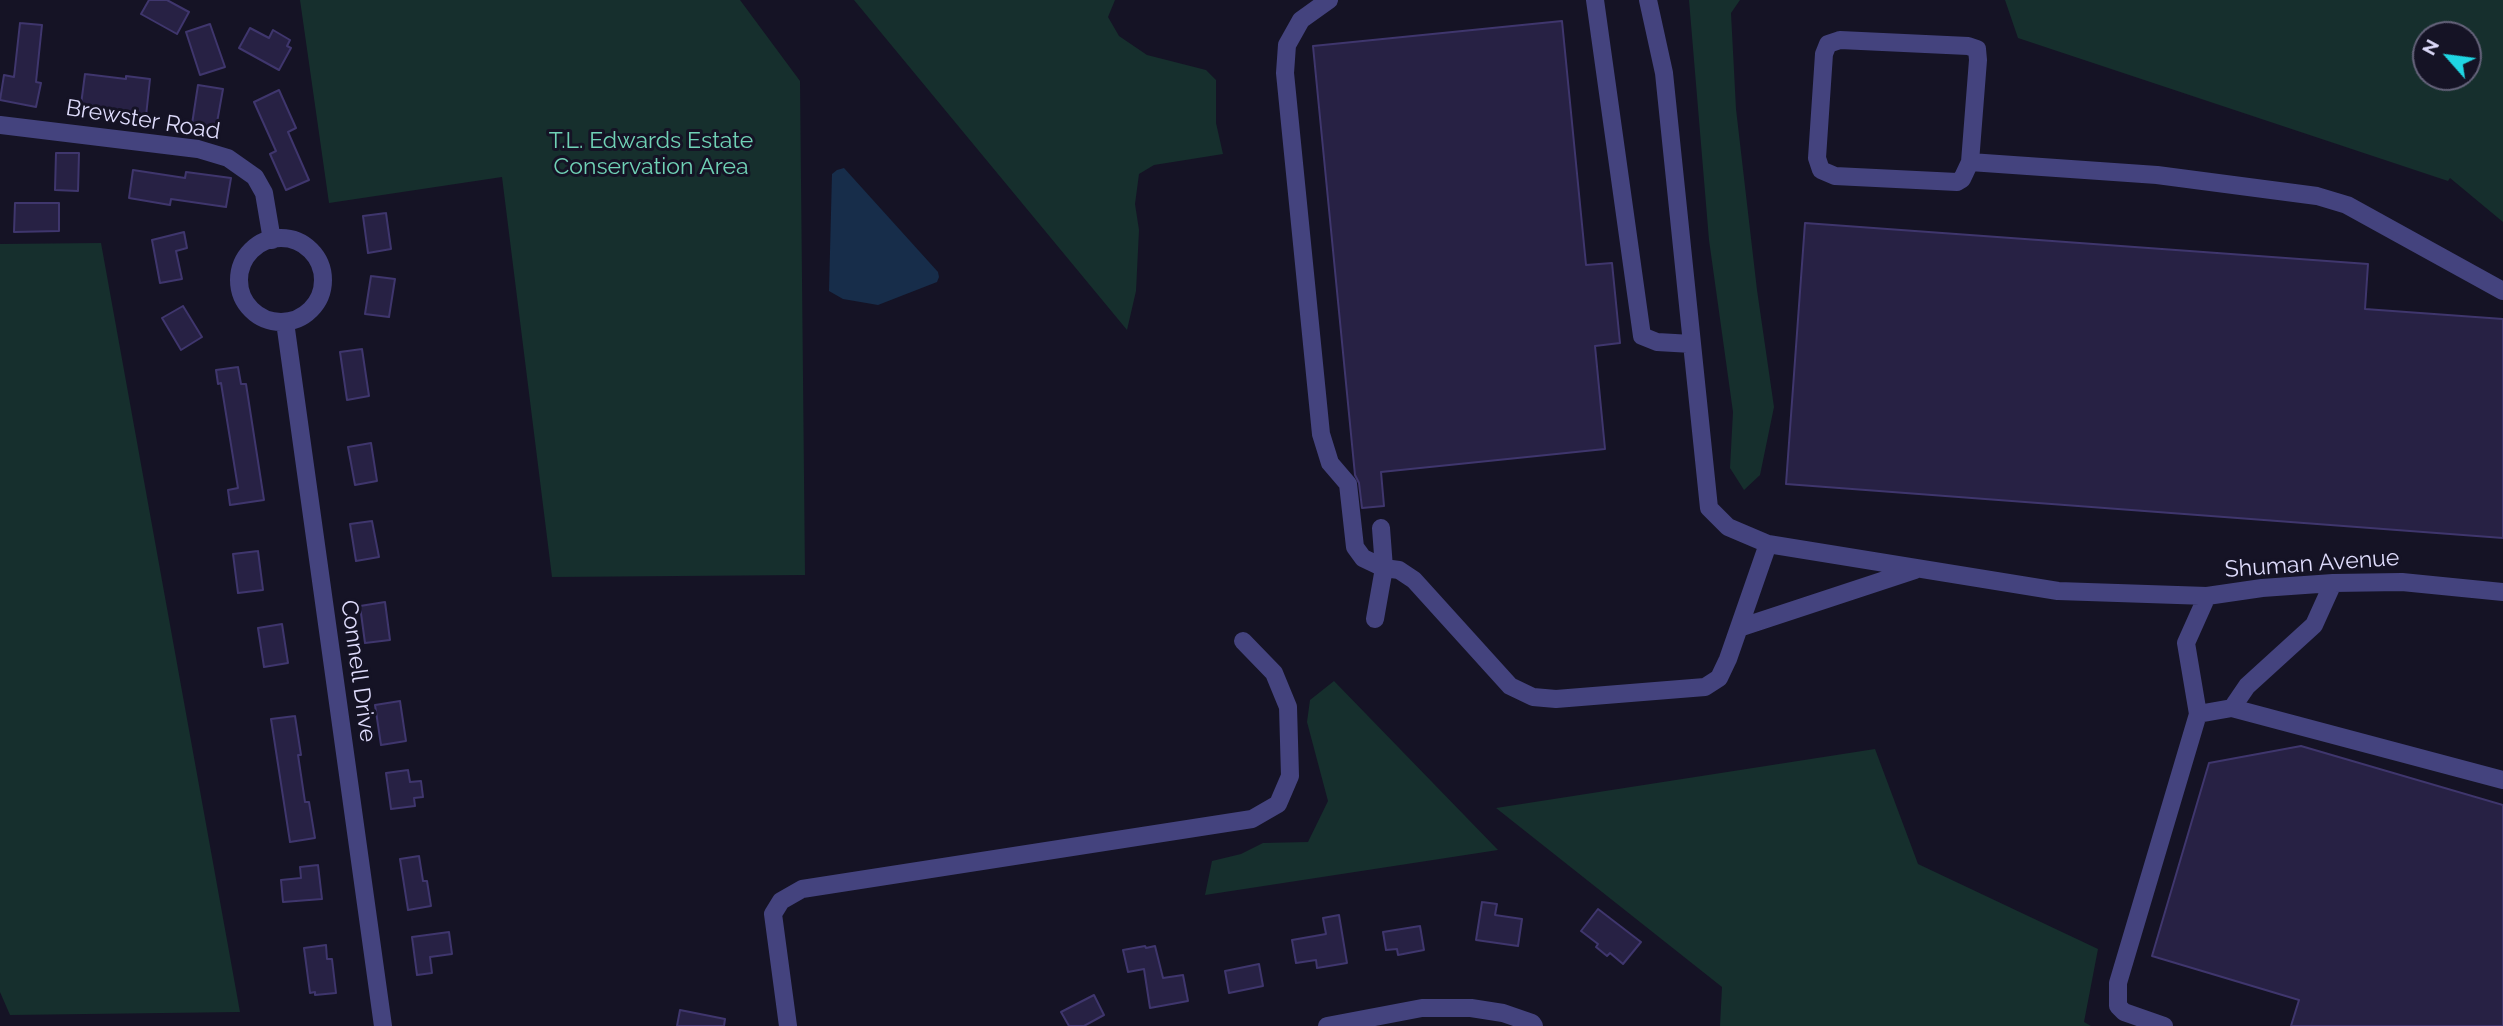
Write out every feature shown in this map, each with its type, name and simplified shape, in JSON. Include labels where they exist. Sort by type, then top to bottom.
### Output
[{"type":"street","points":[[1329,0],[1301,20],[1287,45],[1285,73],[1321,434],[1330,463],[1348,484],[1355,547],[1363,558],[1384,568],[1399,570],[1414,580],[1510,686],[1533,697],[1556,699],[1705,687],[1719,678],[1768,544]]},
{"type":"street","points":[[1595,0],[1642,336],[1657,342],[1692,344]]},
{"type":"street","name":"Shuman Avenue","points":[[1648,0],[1664,74],[1709,508],[1728,527],[1768,544],[2057,591],[2207,596],[2262,588],[2402,582],[2503,592]]},
{"type":"street","points":[[1840,40],[1968,46],[1977,50],[1970,162],[1966,173],[1957,183],[1835,176],[1821,170],[1817,158],[1824,54],[1828,44],[1840,40]]},
{"type":"street","name":"Brewster Road","points":[[0,125],[212,152],[228,158],[255,177],[264,193],[272,240]]},
{"type":"street","points":[[1970,162],[2157,175],[2317,196],[2347,205],[2503,291]]},
{"type":"street","points":[[272,240],[296,241],[307,247],[316,256],[323,280],[321,292],[308,313],[285,322],[263,318],[254,312],[242,293],[240,282],[245,260],[261,244],[272,240]]},
{"type":"street","name":"Connell Drive","points":[[285,322],[383,1026]]},
{"type":"street","points":[[1375,619],[1384,568],[1381,528]]},
{"type":"street","points":[[1739,628],[1918,569]]},
{"type":"street","points":[[2232,708],[2247,686],[2314,625],[2333,583]]},
{"type":"street","points":[[2164,1026],[2124,1012],[2118,1006],[2118,983],[2198,714],[2186,643],[2207,596]]},
{"type":"street","points":[[788,1026],[773,914],[781,901],[802,889],[1252,819],[1278,804],[1290,776],[1288,707],[1274,673],[1243,641]]},
{"type":"street","points":[[2198,714],[2232,708],[2503,780]]},
{"type":"street","points":[[1327,1026],[1422,1009],[1471,1009],[1503,1013],[1534,1026]]},
{"type":"green space","name":"T.L. Edwards Estate Conservation Area","points":[[300,0],[740,0],[800,81],[805,575],[552,577],[502,177],[329,203]]},
{"type":"green space","points":[[854,0],[1115,0],[1108,17],[1119,36],[1147,55],[1206,70],[1216,80],[1216,123],[1223,154],[1154,165],[1139,174],[1135,204],[1139,230],[1136,291],[1127,330]]},
{"type":"green space","points":[[1689,0],[1740,0],[1731,13],[1736,109],[1774,407],[1760,475],[1744,490],[1730,468],[1733,412],[1709,240]]},
{"type":"green space","points":[[2005,0],[2503,0],[2503,222],[2450,178],[2448,181],[2018,38]]},
{"type":"green space","points":[[101,243],[240,1012],[10,1015],[0,992],[0,244]]},
{"type":"green space","points":[[1334,681],[1498,850],[1205,895],[1212,861],[1241,854],[1263,843],[1308,842],[1328,801],[1307,722],[1310,700]]},
{"type":"green space","points":[[1875,749],[1918,864],[2098,949],[2084,1022],[2091,1026],[1720,1026],[1722,987],[1496,808]]},
{"type":"water","points":[[844,168],[938,272],[937,282],[878,305],[843,299],[829,291],[832,174]]},
{"type":"building","points":[[149,0],[167,0],[189,12],[177,34],[141,14]]},
{"type":"building","points":[[1562,21],[1586,265],[1612,263],[1620,343],[1595,346],[1605,449],[1381,472],[1384,506],[1362,508],[1359,483],[1355,475],[1313,46]]},
{"type":"building","points":[[20,23],[42,25],[36,82],[41,83],[36,107],[0,100],[4,75],[14,77]]},
{"type":"building","points":[[210,24],[225,67],[200,75],[186,32]]},
{"type":"building","points":[[250,28],[269,38],[273,30],[290,40],[287,46],[291,48],[279,70],[239,48]]},
{"type":"building","points":[[85,74],[150,79],[146,116],[103,111],[103,115],[80,112]]},
{"type":"building","points":[[198,85],[223,89],[216,128],[192,124]]},
{"type":"building","points":[[279,90],[296,128],[288,132],[309,180],[286,190],[270,154],[276,151],[254,102]]},
{"type":"building","points":[[56,153],[79,153],[78,191],[55,190]]},
{"type":"building","points":[[133,170],[185,178],[186,172],[231,178],[226,207],[171,199],[170,205],[129,198]]},
{"type":"building","points":[[15,203],[59,203],[59,231],[14,232]]},
{"type":"building","points":[[386,213],[391,249],[368,253],[363,216]]},
{"type":"building","points":[[1805,223],[2368,264],[2365,309],[2503,319],[2503,538],[1786,484]]},
{"type":"building","points":[[184,232],[187,248],[176,251],[182,279],[160,283],[152,240]]},
{"type":"building","points":[[371,276],[395,279],[389,317],[365,314]]},
{"type":"building","points":[[183,306],[202,337],[181,350],[162,318]]},
{"type":"building","points":[[362,349],[369,396],[347,400],[340,352]]},
{"type":"building","points":[[238,367],[241,384],[246,384],[264,500],[230,505],[228,490],[238,488],[221,383],[218,384],[216,370]]},
{"type":"building","points":[[371,443],[377,481],[355,485],[348,447]]},
{"type":"building","points":[[372,521],[379,557],[356,561],[350,524]]},
{"type":"building","points":[[258,551],[263,590],[238,593],[233,554]]},
{"type":"building","points":[[385,602],[390,640],[365,643],[360,606]]},
{"type":"building","points":[[282,624],[288,663],[264,667],[258,628]]},
{"type":"building","points":[[400,701],[406,741],[381,745],[375,705]]},
{"type":"building","points":[[295,716],[305,802],[309,802],[315,838],[290,842],[271,719]]},
{"type":"building","points":[[2301,746],[2503,805],[2503,1026],[2291,1026],[2299,1000],[2152,956],[2209,763]]},
{"type":"building","points":[[408,770],[410,782],[421,781],[423,797],[414,798],[415,806],[391,809],[386,773]]},
{"type":"building","points":[[419,856],[431,906],[408,910],[400,859]]},
{"type":"building","points":[[318,865],[322,899],[283,902],[281,880],[301,878],[300,867]]},
{"type":"building","points":[[1482,902],[1497,904],[1495,915],[1522,919],[1518,946],[1476,940]]},
{"type":"building","points":[[1598,909],[1641,942],[1623,964],[1610,953],[1607,956],[1596,947],[1598,944],[1581,931]]},
{"type":"building","points":[[1339,915],[1347,963],[1317,968],[1316,960],[1296,963],[1292,940],[1326,934],[1323,918]]},
{"type":"building","points":[[1420,926],[1424,950],[1398,955],[1397,949],[1386,950],[1383,932]]},
{"type":"building","points":[[449,932],[452,954],[430,957],[432,973],[417,975],[412,937]]},
{"type":"building","points":[[326,945],[327,959],[332,959],[336,993],[315,995],[315,992],[310,993],[304,948]]},
{"type":"building","points":[[1155,946],[1163,978],[1183,975],[1188,1001],[1150,1008],[1144,969],[1128,972],[1123,950]]},
{"type":"building","points":[[1259,964],[1263,986],[1229,993],[1225,971]]},
{"type":"building","points":[[1094,995],[1104,1015],[1084,1026],[1069,1026],[1061,1012]]},
{"type":"building","points":[[680,1010],[725,1019],[724,1026],[677,1026]]}]
